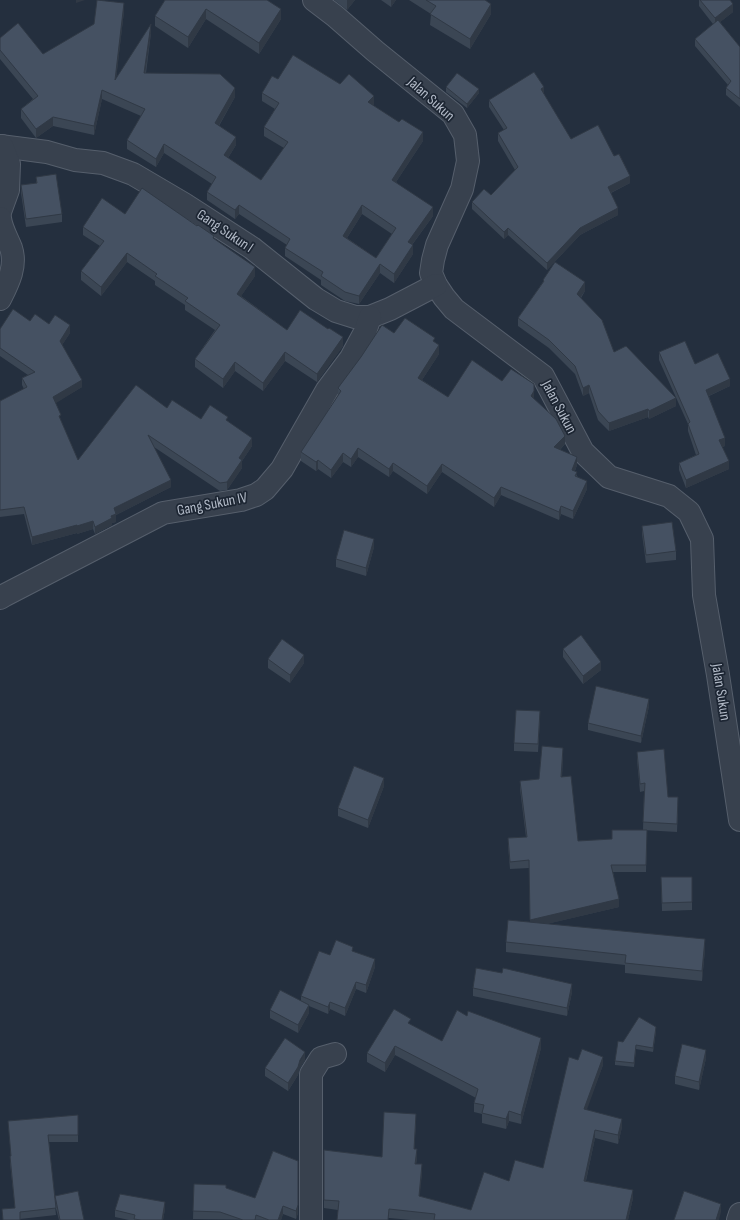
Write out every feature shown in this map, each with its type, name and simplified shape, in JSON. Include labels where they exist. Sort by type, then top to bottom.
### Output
[{"type":"street","name":"Jalan Sukun","points":[[314,0],[453,114],[465,135],[468,161],[462,189],[437,245],[431,273],[436,285],[444,297],[454,309],[543,376],[583,452],[609,477],[670,496],[689,512],[702,539],[704,595],[740,820]]},
{"type":"street","name":"Gang Sukun I","points":[[1,146],[47,152],[75,160],[102,163],[133,174],[184,204],[252,248],[316,299],[336,311],[355,317],[370,317],[390,309],[436,285]]},
{"type":"street","points":[[0,212],[8,190],[9,170],[9,164],[1,146]]},
{"type":"street","points":[[0,218],[11,250],[13,264],[11,276],[0,299]]},
{"type":"street","name":"Gang Sukun IV","points":[[0,598],[163,513],[241,500],[256,495],[265,489],[282,469],[327,390],[351,358],[365,332],[370,317]]},
{"type":"street","points":[[311,1220],[311,1074],[321,1058],[335,1054]]},
{"type":"street","points":[[738,1220],[740,1214]]},
{"type":"building","points":[[97,0],[124,3],[115,80],[151,24],[144,73],[220,74],[235,88],[215,123],[236,137],[224,155],[261,180],[288,142],[264,127],[279,103],[262,93],[272,76],[278,79],[293,55],[340,84],[349,74],[374,96],[368,102],[399,122],[402,119],[423,132],[392,180],[433,207],[408,242],[413,245],[394,274],[380,264],[359,296],[345,292],[321,276],[323,272],[285,248],[290,239],[239,205],[235,210],[207,192],[216,177],[164,144],[156,159],[127,140],[145,109],[102,90],[94,126],[53,117],[36,129],[21,109],[38,96],[0,50],[0,38],[18,23],[43,54],[94,24]],"holes":[[[362,205],[396,228],[376,258],[343,236]]]},
{"type":"building","points":[[165,0],[267,0],[281,9],[259,43],[206,9],[188,37],[155,16]]},
{"type":"building","points":[[426,0],[485,0],[491,4],[470,39],[430,14],[436,6]]},
{"type":"building","points":[[700,0],[730,0],[733,4],[715,18]]},
{"type":"building","points":[[718,20],[740,47],[740,99],[726,88],[731,81],[695,39]]},
{"type":"building","points":[[534,72],[544,87],[541,89],[571,139],[598,125],[614,156],[619,154],[630,176],[608,187],[618,208],[580,228],[547,263],[508,228],[504,232],[472,202],[484,189],[491,195],[518,167],[498,133],[507,128],[489,100]]},
{"type":"building","points":[[457,73],[479,89],[467,104],[446,87]]},
{"type":"building","points":[[56,174],[62,214],[26,219],[21,185],[37,183],[36,177]]},
{"type":"building","points":[[142,188],[214,236],[213,238],[255,267],[237,294],[287,330],[300,310],[328,329],[329,328],[343,337],[317,374],[285,352],[263,383],[235,362],[223,379],[195,359],[220,325],[185,301],[188,298],[155,276],[157,274],[127,253],[101,287],[81,271],[104,241],[83,227],[102,198],[125,214]]},
{"type":"building","points":[[555,262],[585,282],[577,294],[602,320],[614,352],[626,346],[676,398],[649,411],[648,409],[609,423],[598,411],[589,385],[583,388],[575,366],[549,340],[518,318],[544,281],[543,280]]},
{"type":"building","points":[[13,309],[30,321],[35,314],[49,324],[55,315],[70,325],[60,341],[82,380],[53,397],[61,415],[59,416],[78,460],[136,385],[167,408],[172,400],[201,419],[210,405],[228,417],[226,420],[252,438],[239,458],[242,460],[227,482],[220,483],[148,435],[171,480],[114,508],[116,514],[111,516],[112,518],[95,527],[93,521],[32,537],[24,507],[0,510],[0,401],[27,387],[22,378],[35,372],[0,348],[0,329]]},
{"type":"building","points":[[405,318],[435,338],[433,341],[439,345],[418,378],[448,397],[472,360],[502,381],[511,369],[534,384],[534,391],[531,396],[556,419],[565,436],[554,447],[577,457],[572,470],[577,472],[575,476],[587,481],[573,511],[561,506],[559,512],[501,487],[494,498],[442,464],[427,486],[393,463],[389,469],[358,448],[351,459],[343,453],[331,470],[318,460],[316,462],[301,452],[341,391],[338,388],[382,325],[394,333]]},
{"type":"building","points":[[685,341],[695,364],[718,353],[730,379],[706,390],[725,438],[719,440],[729,461],[686,480],[679,463],[699,454],[688,424],[690,422],[659,352]]},
{"type":"building","points":[[672,522],[676,551],[646,555],[642,526]]},
{"type":"building","points":[[344,530],[374,539],[366,568],[336,559]]},
{"type":"building","points":[[581,635],[601,662],[583,676],[563,649]]},
{"type":"building","points":[[282,639],[304,655],[290,675],[268,659]]},
{"type":"building","points":[[596,686],[649,699],[641,736],[588,723]]},
{"type":"building","points":[[516,710],[540,711],[538,744],[514,743]]},
{"type":"building","points":[[542,746],[563,748],[561,777],[571,776],[578,841],[612,839],[612,830],[647,830],[646,865],[611,865],[619,899],[530,920],[529,860],[510,862],[508,838],[527,837],[520,781],[539,779]]},
{"type":"building","points":[[664,749],[668,797],[678,797],[677,824],[643,822],[645,783],[640,784],[637,752]]},
{"type":"building","points":[[354,766],[384,778],[368,820],[338,808]]},
{"type":"building","points":[[661,877],[692,877],[692,902],[662,903]]},
{"type":"building","points":[[508,920],[705,939],[702,971],[625,963],[626,955],[506,942]]},
{"type":"building","points":[[336,940],[353,947],[352,951],[375,959],[366,985],[356,982],[345,1008],[330,1002],[328,1007],[301,996],[319,951],[330,955]]},
{"type":"building","points":[[476,968],[502,973],[503,968],[572,984],[567,1008],[473,988]]},
{"type":"building","points":[[280,990],[309,1005],[298,1025],[270,1010]]},
{"type":"building","points":[[394,1009],[411,1019],[408,1023],[442,1041],[457,1010],[467,1016],[468,1011],[541,1038],[521,1115],[509,1111],[506,1119],[482,1113],[484,1105],[474,1103],[478,1089],[395,1046],[385,1063],[367,1053]]},
{"type":"building","points":[[639,1017],[656,1027],[653,1048],[636,1045],[634,1063],[615,1061],[618,1041],[623,1042]]},
{"type":"building","points":[[285,1038],[305,1052],[288,1083],[265,1068]]},
{"type":"building","points":[[682,1044],[706,1050],[699,1082],[675,1076]]},
{"type":"building","points":[[582,1049],[603,1057],[584,1109],[622,1119],[618,1135],[595,1130],[584,1181],[633,1190],[626,1220],[434,1220],[435,1214],[389,1209],[388,1220],[337,1220],[339,1201],[324,1200],[324,1150],[382,1157],[384,1112],[416,1114],[414,1149],[417,1149],[415,1164],[422,1164],[419,1196],[471,1210],[484,1172],[509,1181],[515,1160],[543,1168],[569,1057],[578,1060]]},
{"type":"building","points":[[78,1115],[78,1135],[48,1135],[56,1208],[20,1212],[20,1220],[3,1220],[2,1209],[15,1208],[8,1121]]},
{"type":"building","points":[[273,1151],[298,1161],[298,1205],[296,1211],[283,1206],[278,1220],[269,1220],[256,1215],[255,1220],[243,1220],[220,1212],[193,1211],[194,1184],[226,1185],[226,1188],[255,1198]]},
{"type":"building","points":[[78,1191],[84,1220],[60,1220],[55,1196]]},
{"type":"building","points":[[684,1191],[721,1204],[716,1220],[674,1220]]},
{"type":"building","points":[[120,1194],[165,1202],[162,1220],[134,1219],[135,1215],[115,1210]]}]
